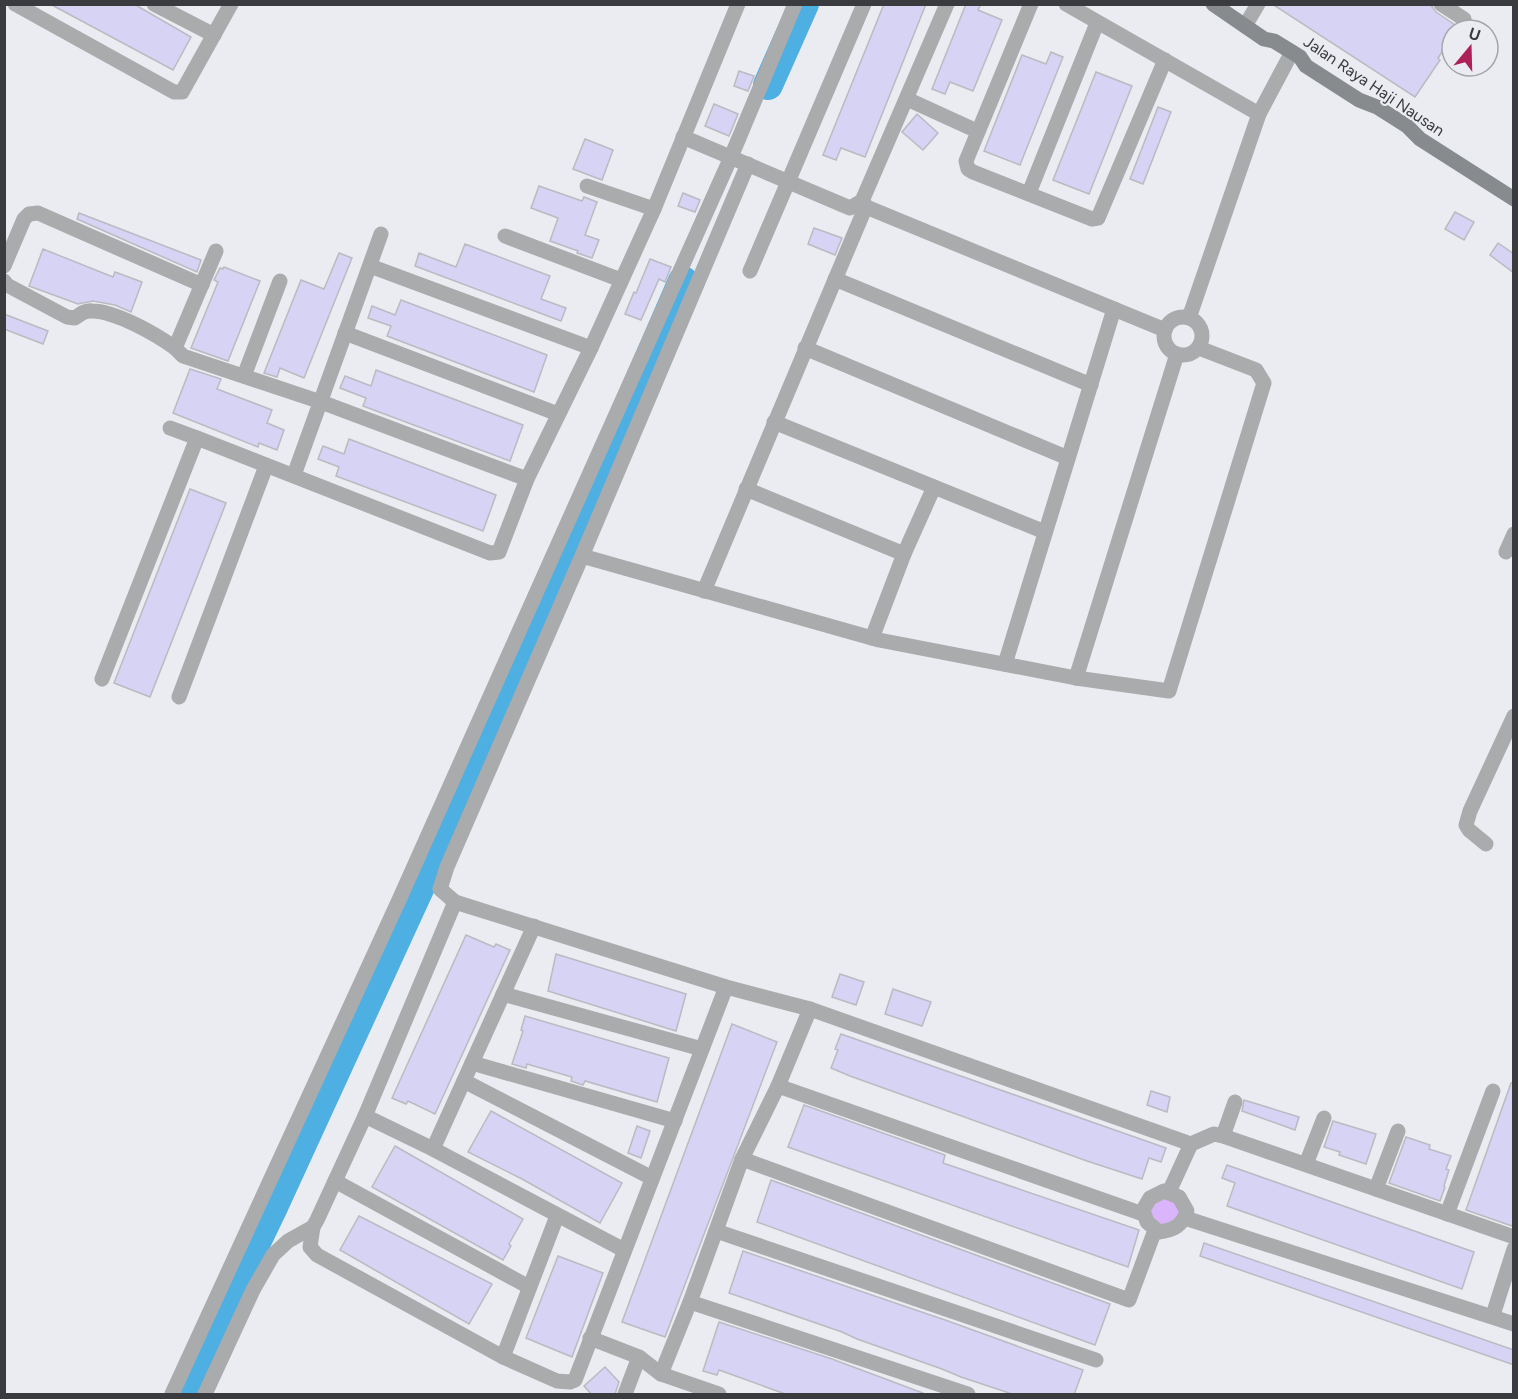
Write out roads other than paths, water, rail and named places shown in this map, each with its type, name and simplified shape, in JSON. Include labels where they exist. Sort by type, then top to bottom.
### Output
[{"type":"street","points":[[15,4],[174,92],[182,92],[186,87],[231,4]]},
{"type":"street","points":[[154,4],[214,35]]},
{"type":"street","points":[[170,428],[490,553],[499,552],[527,479],[591,348],[654,209],[738,4]]},
{"type":"street","points":[[172,1395],[399,900],[732,157],[795,4]]},
{"type":"street","points":[[750,271],[864,4]]},
{"type":"street","points":[[704,591],[835,279],[862,201],[947,4]]},
{"type":"street","points":[[1031,4],[977,131],[966,161],[968,169],[1092,219],[1100,216],[1165,60]]},
{"type":"street","points":[[1066,4],[1259,114]]},
{"type":"street","name":"Jalan Raya Haji Nausan","points":[[1213,4],[1264,39],[1274,41],[1300,57],[1306,66],[1359,100],[1377,107],[1407,126],[1420,139],[1514,199]]},
{"type":"street","points":[[1245,26],[1258,4]]},
{"type":"street","points":[[1441,4],[1462,18]]},
{"type":"street","points":[[1029,193],[1097,22]]},
{"type":"street","points":[[1189,318],[1259,114],[1292,52]]},
{"type":"street","points":[[907,99],[977,131]]},
{"type":"street","points":[[683,136],[850,208],[862,205],[1165,330]]},
{"type":"street","points":[[748,164],[447,867],[440,889],[455,902],[726,987],[810,1009],[1191,1144]]},
{"type":"street","points":[[587,186],[654,209]]},
{"type":"street","points":[[4,266],[24,219],[29,214],[38,213],[202,285]]},
{"type":"street","points":[[294,476],[381,234]]},
{"type":"street","points":[[505,236],[621,280]]},
{"type":"street","points":[[175,348],[216,251]]},
{"type":"street","points":[[370,266],[591,348]]},
{"type":"street","points":[[835,279],[1091,385]]},
{"type":"street","points":[[4,281],[7,285],[67,317],[75,318],[90,310],[100,312],[147,330],[175,348],[183,356],[321,402],[527,479]]},
{"type":"street","points":[[244,376],[280,281]]},
{"type":"street","points":[[1005,664],[1114,309]]},
{"type":"street","points":[[1178,318],[1189,318],[1195,321],[1202,330],[1202,342],[1199,348],[1190,355],[1177,354],[1165,342],[1165,330],[1172,321],[1178,318]]},
{"type":"street","points":[[345,333],[558,414]]},
{"type":"street","points":[[806,348],[1068,458]]},
{"type":"street","points":[[582,556],[872,638],[1076,678],[1169,691],[1263,383],[1256,370],[1199,348]]},
{"type":"street","points":[[1076,678],[1177,354]]},
{"type":"street","points":[[774,422],[1045,532]]},
{"type":"street","points":[[102,679],[197,438]]},
{"type":"street","points":[[179,698],[266,466]]},
{"type":"street","points":[[872,638],[904,554],[934,487]]},
{"type":"street","points":[[746,489],[904,554]]},
{"type":"street","points":[[1506,552],[1514,534]]},
{"type":"street","points":[[1486,844],[1466,825],[1470,811],[1514,716]]},
{"type":"street","points":[[455,902],[365,1116],[313,1227],[310,1247],[317,1255],[502,1357],[557,1381],[575,1380],[726,987]]},
{"type":"street","points":[[434,1149],[534,926]]},
{"type":"street","points":[[503,994],[702,1049]]},
{"type":"street","points":[[661,1374],[742,1159],[778,1086],[810,1009]]},
{"type":"street","points":[[472,1063],[675,1121]]},
{"type":"street","points":[[464,1081],[652,1178]]},
{"type":"street","points":[[778,1086],[1143,1214]]},
{"type":"street","points":[[1447,1214],[1493,1090]]},
{"type":"street","points":[[1223,1136],[1235,1102]]},
{"type":"street","points":[[365,1116],[434,1149],[624,1250]]},
{"type":"street","points":[[1305,1164],[1323,1118]]},
{"type":"street","points":[[1377,1189],[1398,1131]]},
{"type":"street","points":[[1169,1192],[1191,1144],[1214,1134],[1514,1238]]},
{"type":"street","points":[[742,1159],[1129,1300],[1155,1230]]},
{"type":"street","points":[[335,1181],[529,1287]]},
{"type":"street","points":[[1161,1192],[1169,1192],[1179,1197],[1185,1203],[1187,1211],[1181,1224],[1174,1229],[1159,1232],[1147,1222],[1143,1214],[1144,1207],[1150,1198],[1161,1192]]},
{"type":"street","points":[[502,1357],[557,1216]]},
{"type":"street","points":[[1185,1218],[1514,1323]]},
{"type":"street","points":[[205,1395],[273,1255],[288,1240],[313,1227]]},
{"type":"street","points":[[716,1231],[1096,1360]]},
{"type":"street","points":[[1493,1316],[1514,1249]]},
{"type":"street","points":[[690,1302],[968,1395]]},
{"type":"street","points":[[590,1338],[639,1357],[661,1374],[712,1393]]},
{"type":"street","points":[[625,1395],[639,1357]]},
{"type":"waterway","points":[[768,85],[804,4]]},
{"type":"waterway","points":[[183,1394],[272,1209],[430,865],[683,281]]}]
